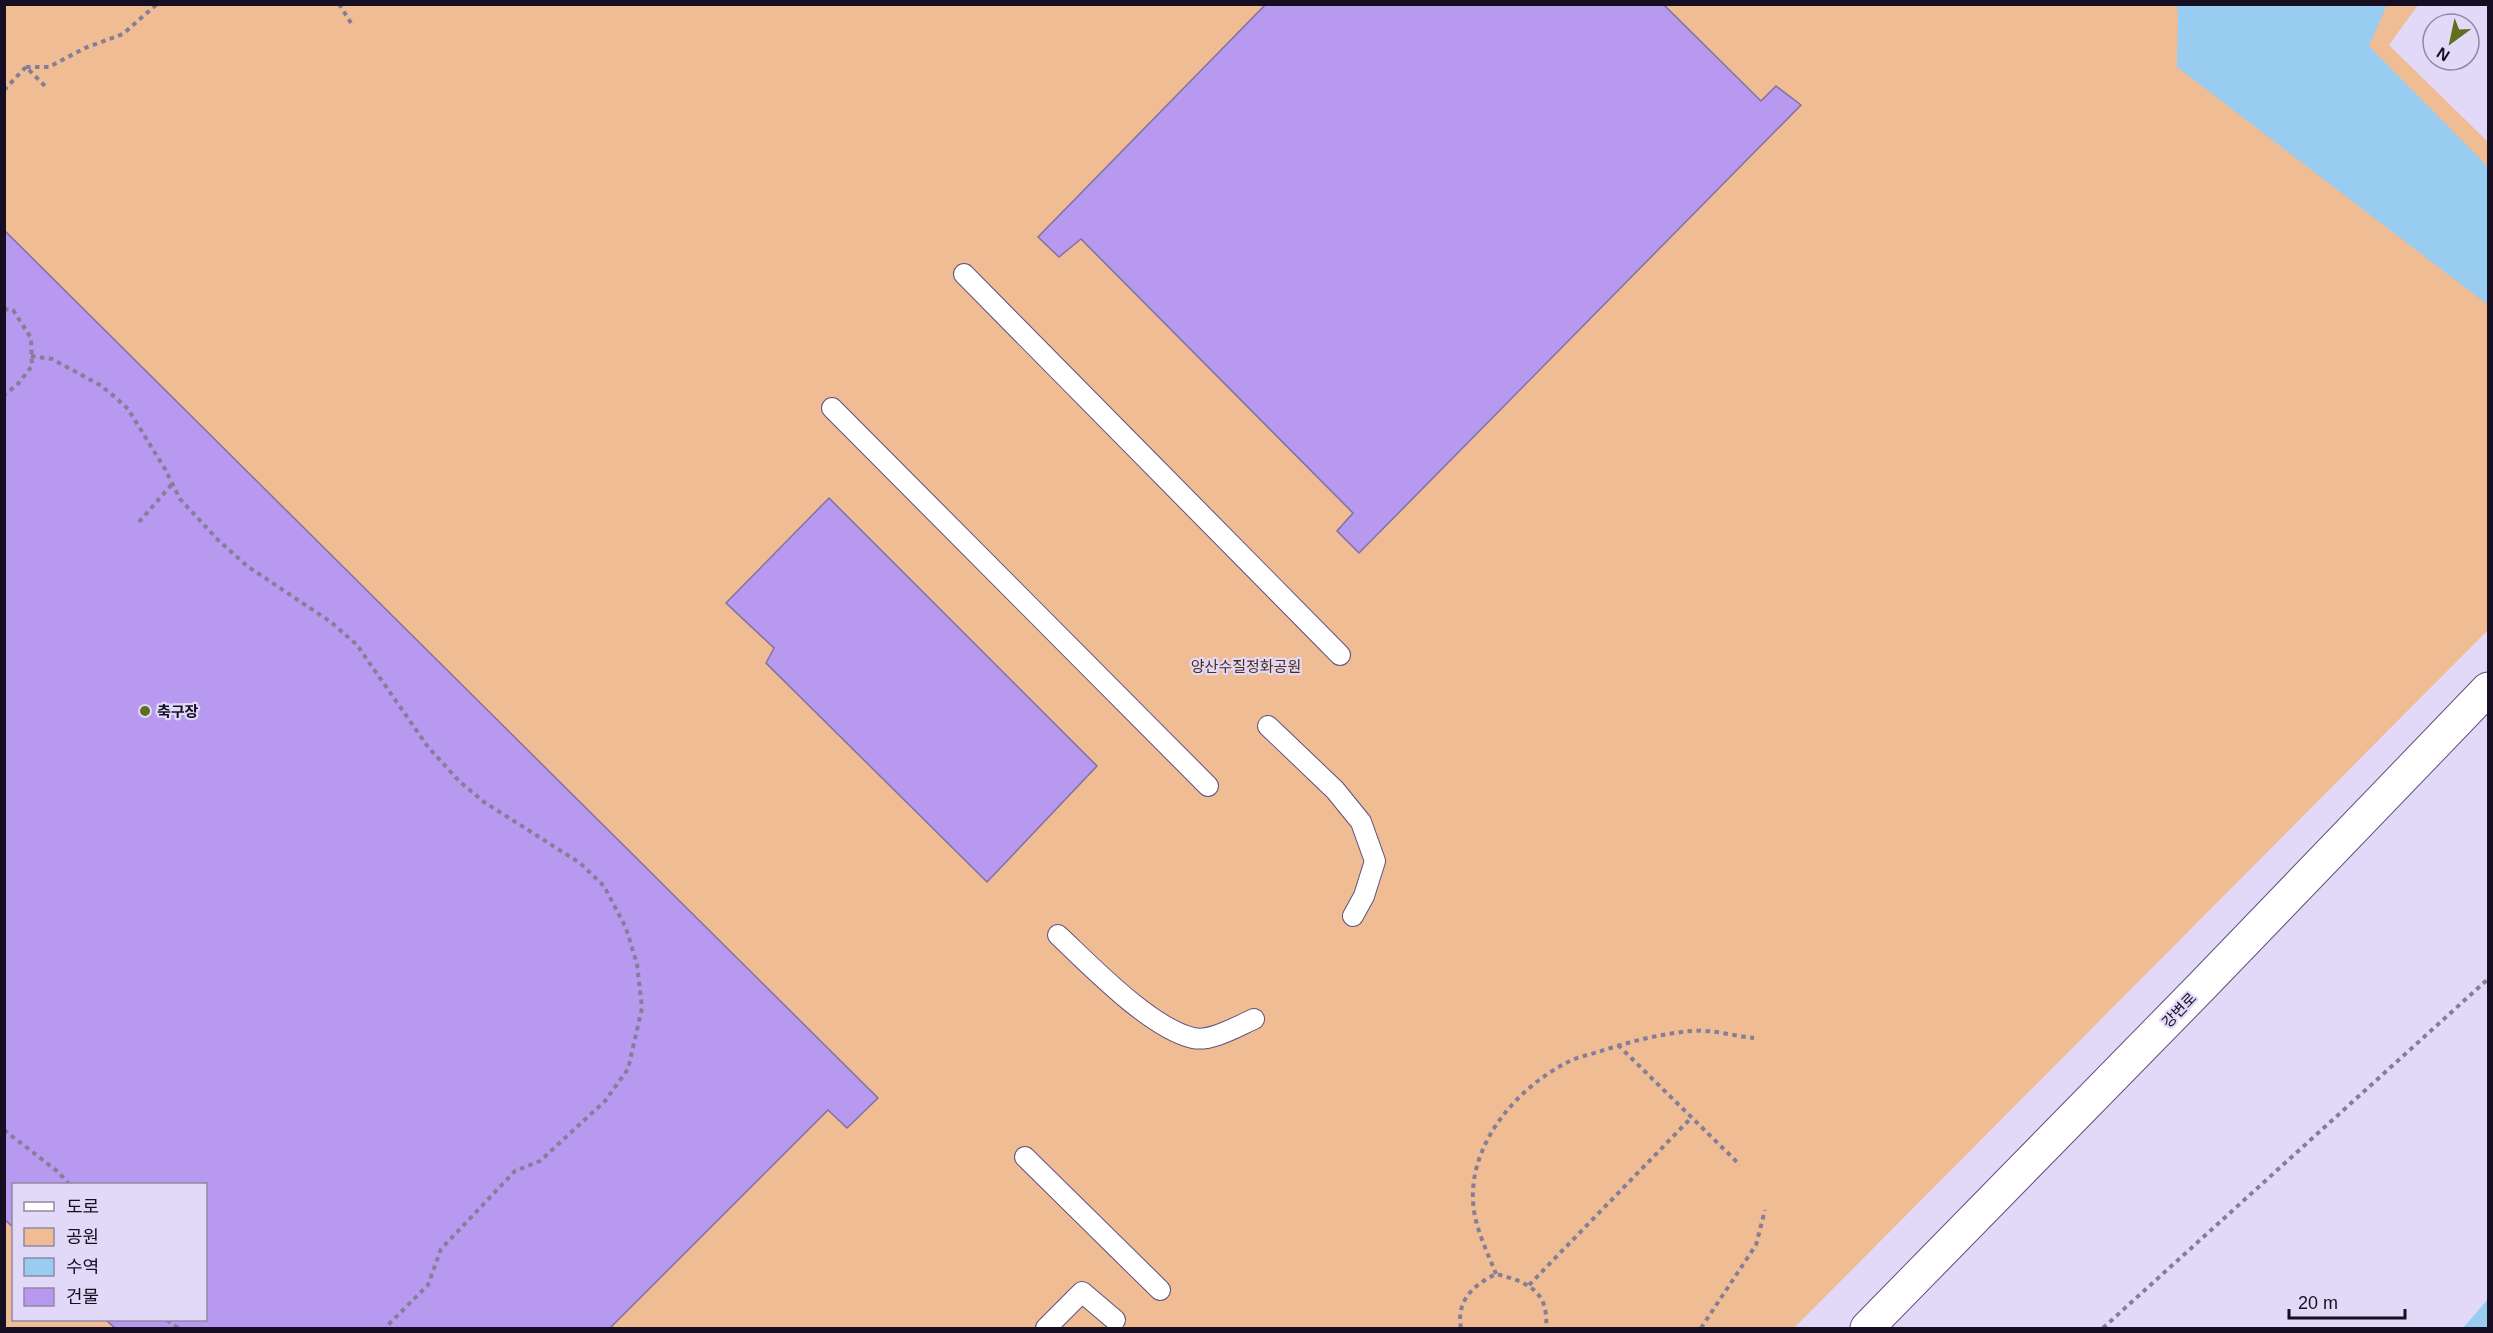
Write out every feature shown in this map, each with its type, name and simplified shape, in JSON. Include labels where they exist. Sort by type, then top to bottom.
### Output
[{"type":"street","name":"강변로","points":[[1867,1329],[2488,689]]},
{"type":"lane","points":[[964,274],[1340,655]]},
{"type":"lane","points":[[832,408],[1208,786]]},
{"type":"lane","points":[[1268,726],[1335,790],[1360,822],[1375,861],[1364,896],[1353,915]]},
{"type":"lane","points":[[1058,935],[1134,1005],[1170,1028],[1195,1039],[1225,1033],[1254,1018]]},
{"type":"lane","points":[[1025,1157],[1160,1290]]},
{"type":"lane","points":[[1046,1329],[1082,1292],[1115,1320]]},
{"type":"path","points":[[4,90],[26,67],[49,67],[85,48],[123,34],[157,4]]},
{"type":"path","points":[[339,4],[351,23]]},
{"type":"path","points":[[26,67],[45,86]]},
{"type":"path","points":[[4,309],[13,310],[31,338],[32,366],[17,386],[4,395]]},
{"type":"path","points":[[31,356],[52,359],[100,385],[128,409],[180,499],[218,540],[247,566],[331,622],[357,645],[428,747],[459,781],[484,802],[580,863],[604,886],[626,928],[637,964],[642,1008],[628,1069],[605,1101],[540,1161],[514,1171],[441,1249],[428,1285],[385,1329]]},
{"type":"path","points":[[139,522],[172,484]]},
{"type":"path","points":[[2103,1329],[2488,980]]},
{"type":"path","points":[[1496,1274],[1478,1228],[1473,1203],[1473,1184],[1477,1166],[1491,1133],[1536,1081],[1570,1061],[1638,1039],[1693,1031],[1754,1038]]},
{"type":"path","points":[[1618,1046],[1740,1165]]},
{"type":"path","points":[[1529,1285],[1691,1118]]},
{"type":"path","points":[[4,1130],[57,1171],[67,1183]]},
{"type":"path","points":[[1701,1329],[1756,1245],[1765,1210]]},
{"type":"path","points":[[1461,1329],[1462,1304],[1481,1281],[1496,1274],[1529,1285],[1539,1294],[1548,1311],[1546,1329]]},
{"type":"green space","name":"양산수질정화공원","points":[[5,5],[2418,5],[2389,45],[2488,142],[2488,630],[1794,1328],[5,1328]]},
{"type":"water","points":[[2176,5],[2387,5],[2369,46],[2488,167],[2488,305],[2177,67],[2178,12]]},
{"type":"water","points":[[2488,1299],[2488,1328],[2463,1328]]},
{"type":"building","points":[[1266,4],[1663,4],[1761,101],[1776,86],[1801,105],[1359,553],[1337,531],[1353,513],[1081,239],[1059,257],[1038,237]]},
{"type":"building","points":[[4,230],[878,1098],[847,1128],[828,1110],[610,1328],[115,1328],[107,1321],[207,1321],[207,1183],[12,1183],[12,1226],[4,1219]]},
{"type":"building","points":[[829,498],[1097,766],[987,882],[766,663],[774,648],[726,603]]},
{"type":"place","name":"축구장","points":[[145,711]]}]
